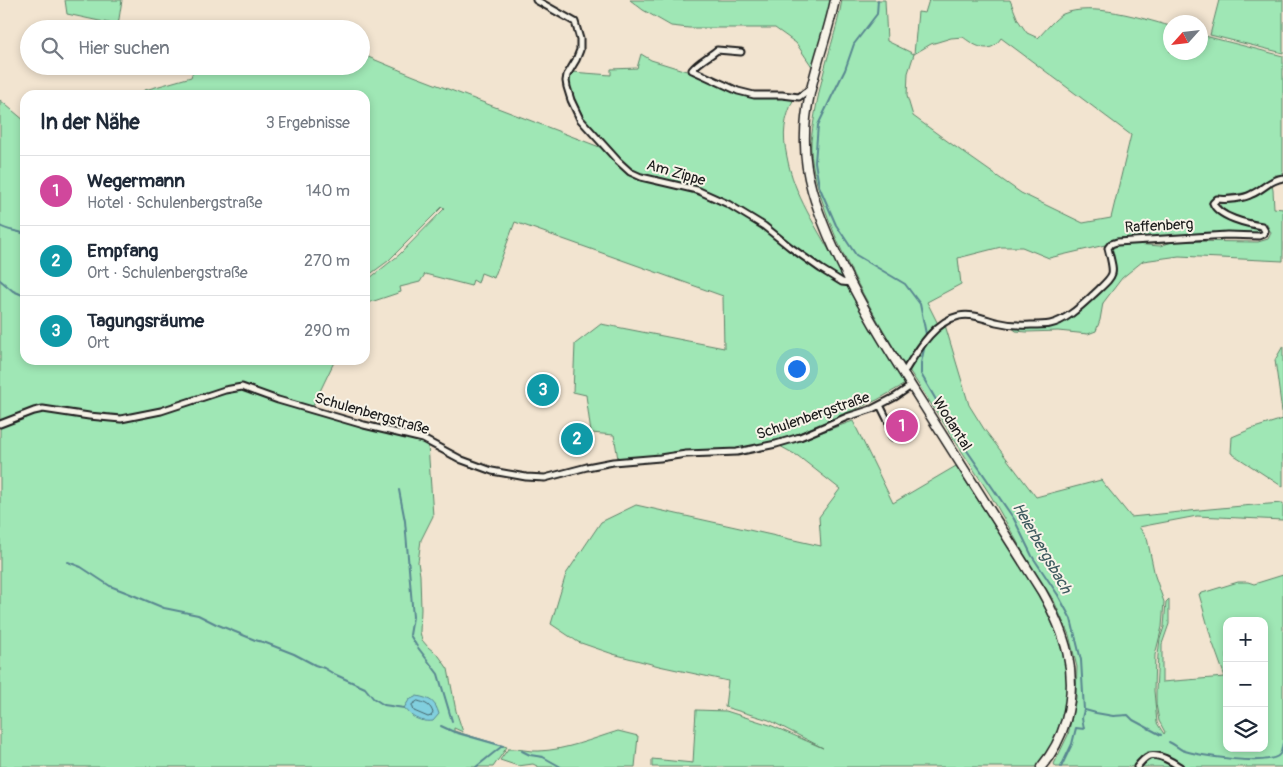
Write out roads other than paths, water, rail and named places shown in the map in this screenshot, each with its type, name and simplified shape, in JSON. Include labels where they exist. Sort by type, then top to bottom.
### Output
[{"type":"main road","name":"Wodantal","points":[[835,0],[811,88],[806,117],[805,160],[810,183],[824,223],[851,283],[876,329],[1042,592],[1054,614],[1064,639],[1070,671],[1069,705],[1058,741],[1041,767]]},
{"type":"street","name":"Am Zippe","points":[[536,0],[575,22],[580,39],[580,50],[567,75],[566,81],[571,100],[580,119],[630,172],[641,177],[697,190],[728,204],[764,226],[821,269],[842,282],[851,283]]},
{"type":"street","points":[[741,52],[717,50],[692,70],[738,91],[754,95],[799,97],[811,88]]},
{"type":"street","name":"Raffenberg","points":[[902,372],[927,338],[944,323],[960,316],[978,317],[999,323],[1020,325],[1052,324],[1066,317],[1111,277],[1114,268],[1108,248],[1111,244],[1117,242],[1227,235],[1258,236],[1264,234],[1265,231],[1262,226],[1248,224],[1221,212],[1214,206],[1213,202],[1217,199],[1224,200],[1248,196],[1272,180],[1283,178]]},
{"type":"street","name":"Schulenbergstraße","points":[[0,424],[43,409],[121,419],[242,387],[278,400],[364,425],[422,439],[462,460],[492,470],[526,477],[546,478],[613,462],[686,454],[753,450],[800,437],[880,405],[911,386]]},
{"type":"street","name":"Schulenbergstraße","points":[[880,405],[890,425],[892,437]]},
{"type":"street","points":[[1136,767],[1151,756],[1167,759],[1180,767]]},
{"type":"water","points":[[417,696],[429,700],[436,706],[439,714],[433,721],[424,721],[416,718],[404,708],[409,700]]},
{"type":"waterway","name":"Heierbergsbach","points":[[878,0],[877,14],[854,44],[845,70],[818,125],[815,162],[819,186],[836,225],[856,255],[905,284],[920,304],[926,334]]},
{"type":"waterway","points":[[0,226],[20,233]]},
{"type":"waterway","points":[[0,280],[13,291],[20,294]]},
{"type":"waterway","name":"Heierbergsbach","points":[[924,349],[921,374],[957,436],[1014,519],[1032,556],[1058,595],[1071,619],[1081,660],[1084,710],[1082,718],[1084,729],[1076,728],[1072,744],[1061,767]]},
{"type":"waterway","points":[[399,490],[405,521],[413,617],[410,635],[438,674],[452,721]]},
{"type":"waterway","points":[[68,562],[81,567],[110,586],[164,608],[198,615],[255,640],[294,654],[365,688],[373,698],[384,705],[404,708]]},
{"type":"waterway","points":[[1085,710],[1113,716],[1128,715],[1133,720],[1161,735]]},
{"type":"waterway","points":[[441,726],[454,732],[503,746]]},
{"type":"waterway","points":[[1169,742],[1182,750],[1190,752],[1249,760],[1274,758],[1280,754],[1283,743]]},
{"type":"waterway","points":[[476,767],[501,747]]},
{"type":"waterway","points":[[522,751],[530,755],[543,757],[561,767]]},
{"type":"place","name":"Tagungsräume","points":[[543,390]]},
{"type":"place","name":"Wegermann","points":[[902,426]]},
{"type":"place","name":"Empfang","points":[[577,439]]}]
